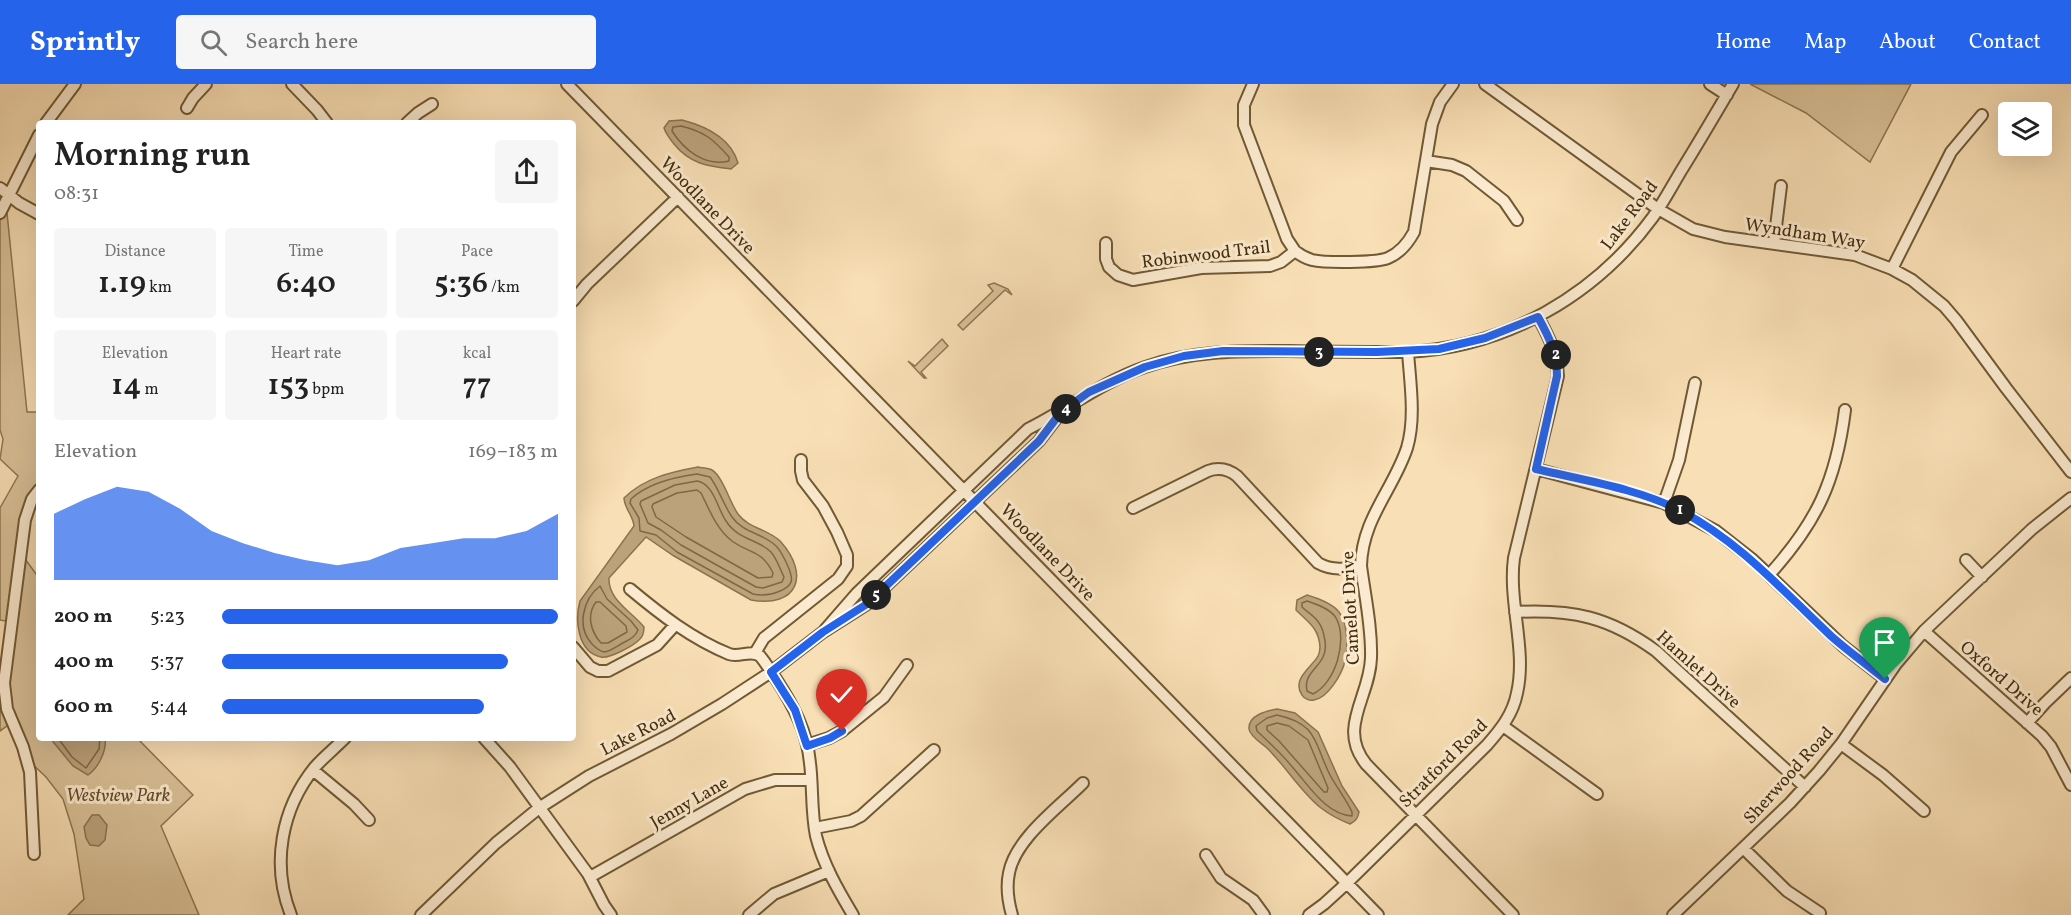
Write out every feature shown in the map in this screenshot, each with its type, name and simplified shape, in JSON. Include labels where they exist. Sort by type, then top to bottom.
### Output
[{"type":"street","points":[[48,120],[75,84]]},
{"type":"street","points":[[187,108],[206,84]]},
{"type":"street","points":[[292,84],[325,120]]},
{"type":"street","name":"Woodlane Drive","points":[[567,84],[1378,915]]},
{"type":"street","points":[[1253,84],[1243,108],[1244,129],[1287,239],[1295,251]]},
{"type":"street","name":"Robinwood Trail","points":[[1106,243],[1106,259],[1109,267],[1121,277],[1133,280],[1191,269],[1270,266],[1281,262],[1295,251],[1304,257],[1319,261],[1379,261],[1397,253],[1407,243],[1415,229],[1435,113],[1453,84]]},
{"type":"street","name":"Wyndham Way","points":[[1485,84],[1658,209],[1693,229],[1710,234],[1855,255],[1892,268],[1912,280],[1929,293],[1956,320],[2071,472]]},
{"type":"street","points":[[1710,84],[1727,94]]},
{"type":"street","name":"Lake Road","points":[[823,632],[858,593],[1028,429],[1061,412],[1104,384],[1145,367],[1184,356],[1223,351],[1408,352],[1439,349],[1485,338],[1538,317],[1578,293],[1609,267],[1637,238],[1658,209],[1733,84]]},
{"type":"street","points":[[410,120],[432,104]]},
{"type":"street","points":[[1892,268],[1951,152],[1982,115]]},
{"type":"street","points":[[0,213],[4,192],[36,140]]},
{"type":"street","points":[[1426,162],[1455,166],[1468,172],[1506,202],[1517,220]]},
{"type":"street","points":[[1774,243],[1781,186]]},
{"type":"street","points":[[4,192],[36,212]]},
{"type":"street","points":[[576,297],[587,284],[678,197]]},
{"type":"street","name":"Stratford Road","points":[[1309,915],[1347,883],[1488,745],[1503,726],[1517,693],[1520,672],[1512,581],[1514,558],[1557,376],[1554,347],[1538,317]]},
{"type":"street","name":"Camelot Drive","points":[[1408,352],[1410,436],[1403,458],[1363,540],[1361,566],[1371,657],[1368,678],[1354,726],[1355,747],[1366,764],[1513,915]]},
{"type":"street","points":[[1664,503],[1679,460],[1695,383]]},
{"type":"street","points":[[1769,575],[1797,542],[1822,501],[1837,459],[1845,410]]},
{"type":"street","name":"Lake Road","points":[[421,915],[510,830],[539,808],[589,776],[696,720],[771,672],[823,632],[867,604],[1039,441],[1061,412]]},
{"type":"street","points":[[755,653],[762,640],[832,585],[847,566],[847,555],[837,532],[823,506],[802,477],[801,460]]},
{"type":"street","points":[[1133,508],[1208,471],[1221,468],[1237,476],[1318,563],[1337,569],[1361,566]]},
{"type":"street","points":[[1536,469],[1664,503],[1716,531],[1769,575],[1836,640],[1885,679]]},
{"type":"street","points":[[34,854],[30,772],[23,747],[11,722],[5,696],[5,669],[6,621],[25,520],[36,494]]},
{"type":"street","name":"Sherwood Road","points":[[1673,915],[1805,787],[1841,744],[1885,679],[1924,631],[2039,524],[2071,498]]},
{"type":"street","points":[[1966,560],[1982,577]]},
{"type":"street","points":[[630,589],[675,624],[731,655],[755,653]]},
{"type":"street","name":"Hamlet Drive","points":[[1515,612],[1541,610],[1598,619],[1638,638],[1656,651],[1805,787]]},
{"type":"street","points":[[576,650],[590,667],[608,671],[657,645],[675,624]]},
{"type":"street","name":"Oxford Drive","points":[[1924,631],[2028,723],[2051,747],[2071,785]]},
{"type":"street","points":[[755,653],[771,672],[795,710],[807,746],[815,828],[820,849],[853,915]]},
{"type":"street","points":[[807,746],[830,738],[884,697],[908,665]]},
{"type":"street","points":[[2028,723],[2071,678]]},
{"type":"street","points":[[1503,726],[1597,794]]},
{"type":"street","points":[[291,915],[281,879],[282,840],[292,805],[313,770],[342,741]]},
{"type":"street","points":[[487,741],[506,763],[590,877],[611,915]]},
{"type":"street","points":[[1841,744],[1883,775],[1924,811]]},
{"type":"street","points":[[815,828],[852,821],[861,816],[934,750]]},
{"type":"street","points":[[313,770],[352,802],[369,820]]},
{"type":"street","name":"Jenny Lane","points":[[590,877],[745,789],[775,780],[811,780]]},
{"type":"street","points":[[1012,915],[1007,887],[1008,873],[1019,849],[1027,838],[1083,783]]},
{"type":"street","points":[[1743,848],[1787,891],[1820,913]]},
{"type":"street","points":[[1206,855],[1221,878],[1253,900],[1264,915]]},
{"type":"street","points":[[749,915],[774,894],[829,871]]},
{"type":"green space","points":[[1750,84],[1911,84],[1870,162],[1806,113]]},
{"type":"green space","name":"Westview Park","points":[[6,203],[27,412],[36,412],[36,500],[20,552],[36,574],[36,741],[140,741],[193,795],[161,826],[199,915],[68,915],[84,899],[74,834],[63,799],[46,777],[27,759],[11,723],[0,731],[0,712],[7,709],[11,622],[0,620],[0,508],[18,476],[0,459],[3,439],[0,430],[0,213]]},
{"type":"green space","points":[[994,283],[1008,289],[1012,295],[1005,290],[963,330],[958,325],[993,291],[988,285]]},
{"type":"green space","points":[[942,339],[948,346],[921,372],[926,378],[924,378],[908,361],[915,366]]},
{"type":"water","points":[[682,120],[716,134],[730,147],[738,163],[731,169],[723,168],[700,163],[686,156],[674,144],[664,128],[669,121]]},
{"type":"water","points":[[698,467],[710,469],[716,473],[735,509],[743,519],[781,542],[795,566],[797,577],[794,586],[789,594],[780,599],[751,600],[674,556],[646,537],[609,578],[612,593],[616,599],[644,627],[642,636],[632,645],[615,654],[601,657],[593,654],[582,642],[578,625],[578,608],[580,601],[634,526],[624,498],[649,481]]},
{"type":"water","points":[[1307,595],[1324,601],[1342,616],[1347,643],[1343,666],[1334,685],[1324,695],[1312,700],[1304,698],[1299,689],[1301,679],[1318,656],[1320,648],[1315,630],[1296,610],[1297,600]]},
{"type":"water","points":[[1277,709],[1295,713],[1318,732],[1342,786],[1359,812],[1352,823],[1324,811],[1300,787],[1275,756],[1252,735],[1249,729],[1252,720],[1259,714]]},
{"type":"water","points":[[52,741],[105,741],[103,754],[92,772],[88,775],[73,766]]},
{"type":"water","points":[[92,815],[99,815],[107,825],[105,840],[99,846],[90,845],[86,838],[84,827]]},
{"type":"route","points":[[842,731],[807,746],[795,710],[771,672],[823,632],[867,604],[1039,441],[1061,412],[1089,392],[1145,367],[1205,352],[1408,352],[1439,349],[1485,338],[1538,317],[1554,347],[1557,376],[1536,469],[1664,503],[1716,531],[1753,560],[1843,646],[1885,679]]}]
